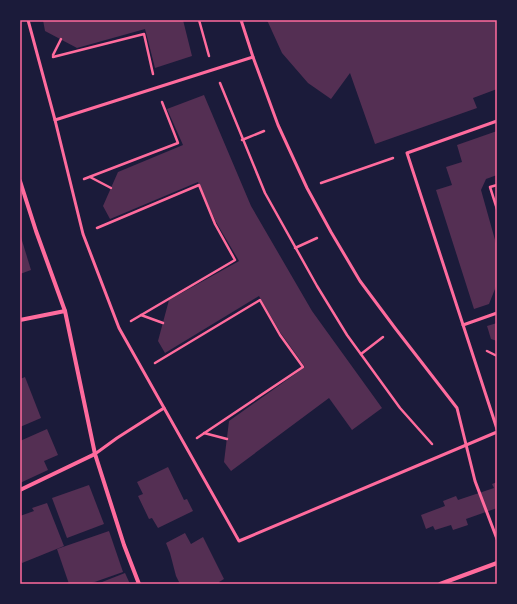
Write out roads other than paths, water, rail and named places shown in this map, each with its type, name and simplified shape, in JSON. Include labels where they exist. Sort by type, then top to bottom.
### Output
[{"type":"street","points":[[20,181],[36,231],[65,311],[95,454],[124,545],[139,584]]},
{"type":"street","points":[[20,320],[65,311]]},
{"type":"street","points":[[20,490],[95,454]]},
{"type":"street","points":[[440,584],[497,563]]},
{"type":"lane","points":[[28,20],[83,234],[118,328],[239,541],[466,445],[497,430],[407,153],[497,121]]},
{"type":"lane","points":[[241,20],[278,125],[306,188],[360,281],[457,408],[475,481],[497,539]]},
{"type":"lane","points":[[54,120],[253,57]]},
{"type":"lane","points":[[463,325],[497,313]]},
{"type":"lane","points":[[95,454],[164,408]]}]
